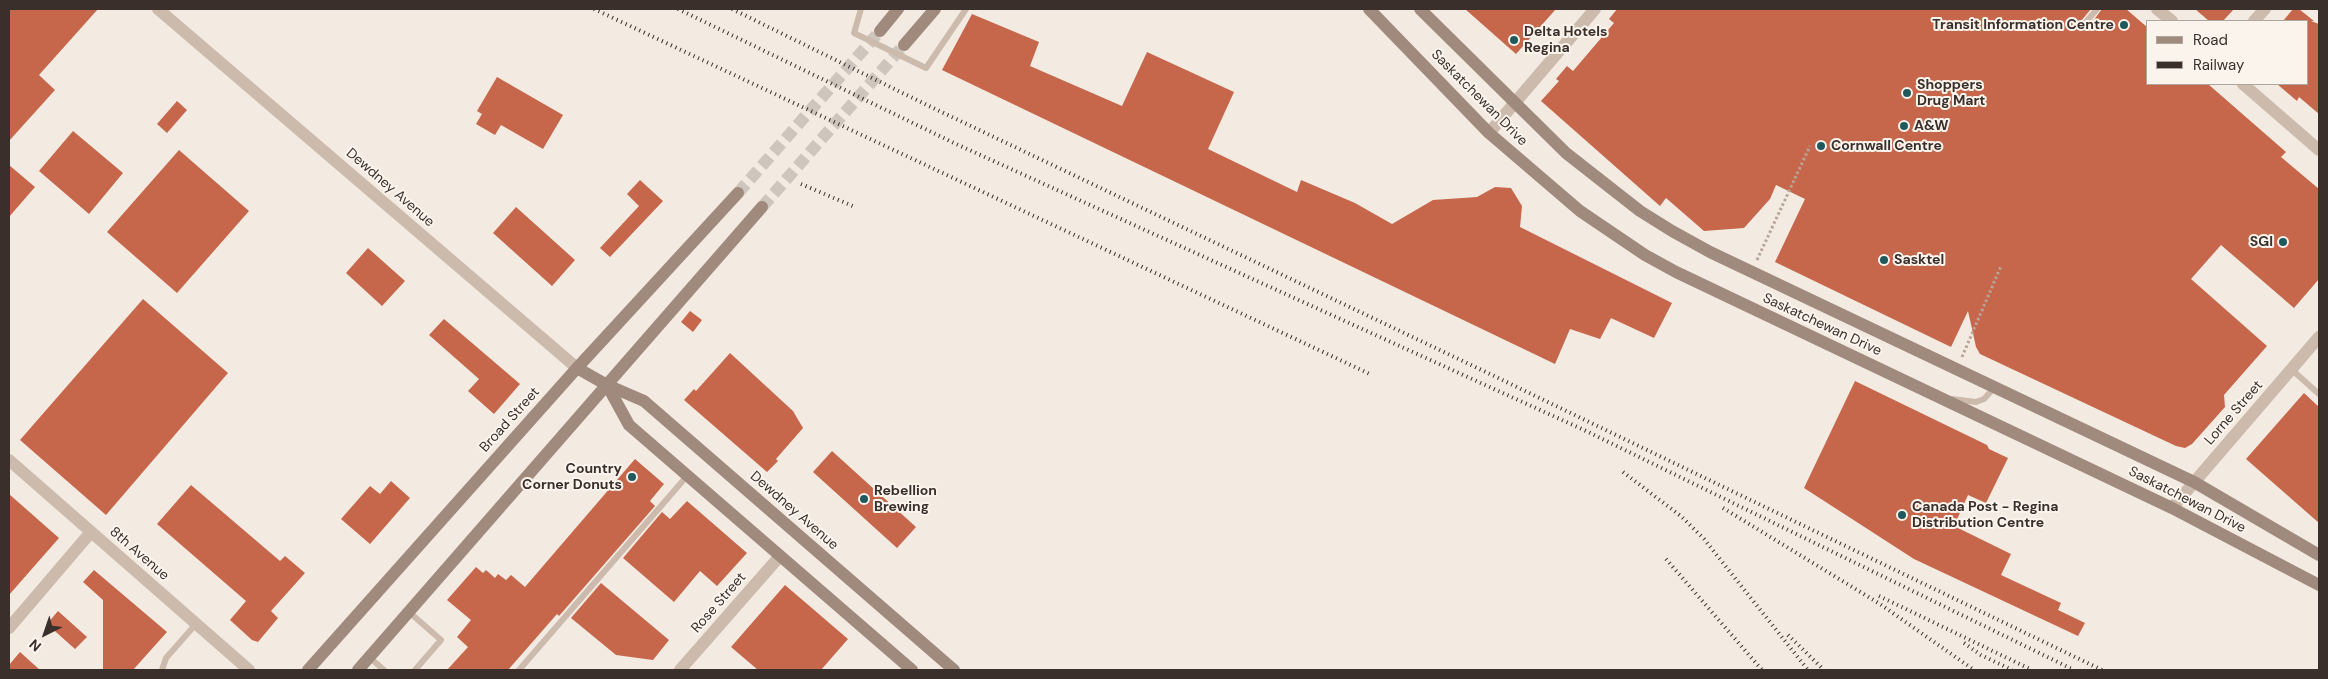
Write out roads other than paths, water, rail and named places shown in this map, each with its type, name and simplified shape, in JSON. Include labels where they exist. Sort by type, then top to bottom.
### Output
[{"type":"main road","points":[[880,31],[898,9]]},
{"type":"main road","points":[[904,45],[935,9]]},
{"type":"main road","name":"Saskatchewan Drive","points":[[1369,9],[1489,133],[1580,211],[1645,256],[2172,508],[2319,584]]},
{"type":"main road","name":"Saskatchewan Drive","points":[[1420,9],[1566,153],[1640,211],[1710,252],[2194,482],[2319,555]]},
{"type":"main road","name":"Broad Street","points":[[308,670],[577,368],[738,193]]},
{"type":"main road","points":[[358,670],[762,208]]},
{"type":"main road","name":"Dewdney Avenue","points":[[577,368],[607,385],[644,401],[954,670]]},
{"type":"main road","points":[[607,385],[629,425],[912,670]]},
{"type":"street","name":"Dewdney Avenue","points":[[158,9],[577,368]]},
{"type":"street","points":[[1489,133],[1595,9]]},
{"type":"street","points":[[2158,9],[2171,20]]},
{"type":"street","points":[[2255,20],[2265,9]]},
{"type":"street","points":[[2244,85],[2317,144]]},
{"type":"street","name":"Lorne Street","points":[[2172,508],[2319,338]]},
{"type":"street","name":"8th Avenue","points":[[9,460],[249,670]]},
{"type":"street","points":[[9,628],[91,532]]},
{"type":"street","name":"Rose Street","points":[[680,670],[780,556]]},
{"type":"lane","points":[[861,9],[854,33],[926,68],[966,9]]},
{"type":"lane","points":[[2086,22],[2098,9]]},
{"type":"lane","points":[[2292,370],[2319,394]]},
{"type":"lane","points":[[1938,397],[1976,402],[1984,399],[1995,388]]},
{"type":"lane","points":[[519,670],[688,476]]},
{"type":"lane","points":[[409,612],[441,640],[415,670]]},
{"type":"lane","points":[[162,670],[166,658],[196,624]]},
{"type":"lane","points":[[369,657],[384,670]]},
{"type":"tunnel","points":[[738,193],[880,31]]},
{"type":"tunnel","points":[[762,207],[904,45]]},
{"type":"railway","points":[[594,9],[1372,375]]},
{"type":"railway","points":[[678,9],[954,143],[1584,430],[2074,670]]},
{"type":"railway","points":[[732,9],[929,106],[1492,375],[2102,670]]},
{"type":"railway","points":[[801,184],[855,207]]},
{"type":"railway","points":[[1623,472],[1682,517],[1704,539],[1808,670]]},
{"type":"railway","points":[[1723,508],[1880,604],[1974,670]]},
{"type":"railway","points":[[1666,559],[1762,670]]},
{"type":"railway","points":[[1879,596],[2032,670]]},
{"type":"railway","points":[[1788,635],[1824,670]]},
{"type":"railway","points":[[1964,643],[1981,655],[2012,670]]},
{"type":"place","name":"Transit Information Centre","points":[[2124,25]]},
{"type":"place","name":"Delta Hotels Regina","points":[[1514,40]]},
{"type":"place","name":"Shoppers Drug Mart","points":[[1907,93]]},
{"type":"place","name":"A&W","points":[[1904,126]]},
{"type":"place","name":"Cornwall Centre","points":[[1821,146]]},
{"type":"place","name":"SGI","points":[[2283,242]]},
{"type":"place","name":"Sasktel","points":[[1884,260]]},
{"type":"place","name":"Country Corner Donuts","points":[[632,477]]},
{"type":"place","name":"Rebellion Brewing","points":[[864,499]]},
{"type":"place","name":"Canada Post - Regina Distribution Centre","points":[[1902,515]]}]
